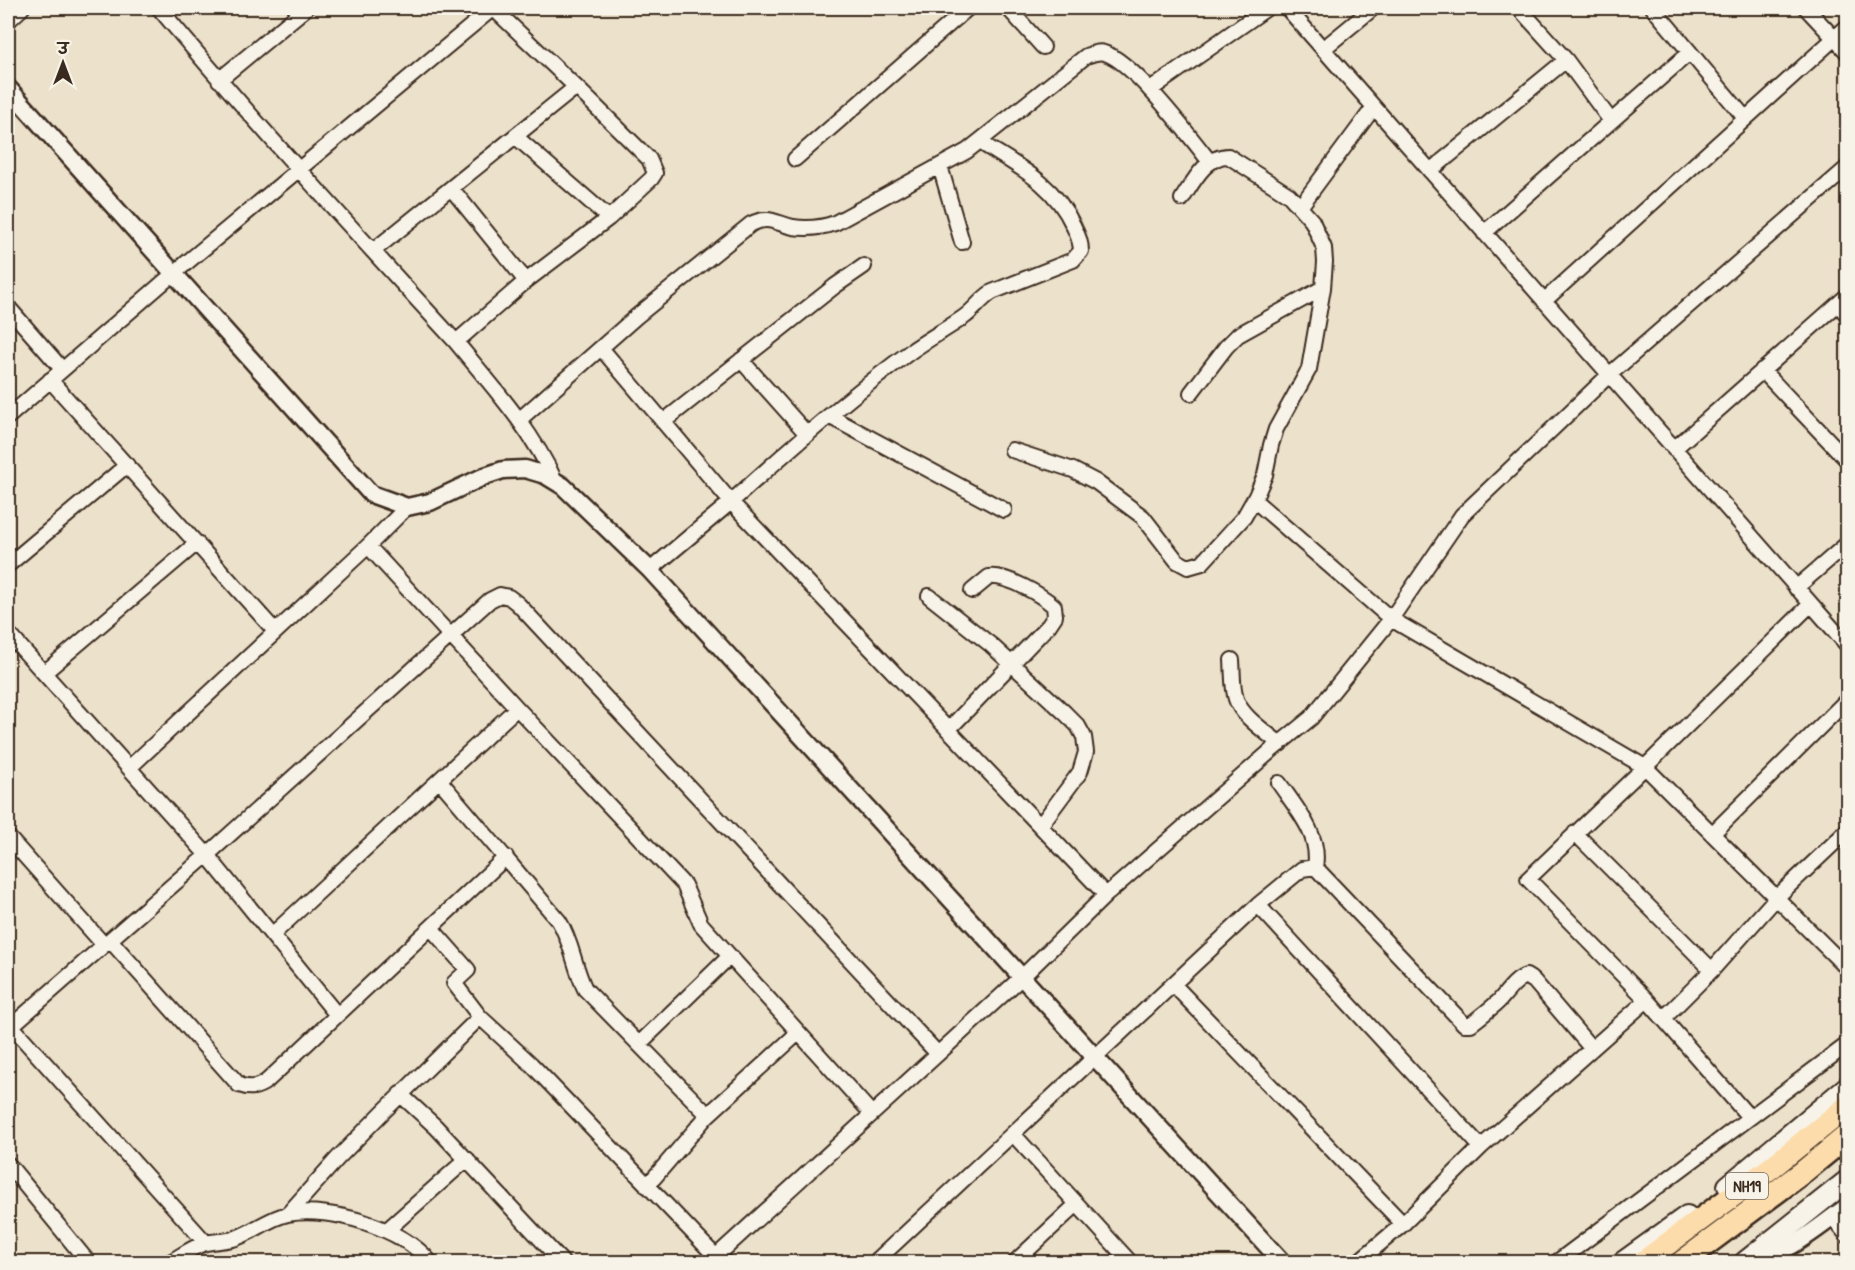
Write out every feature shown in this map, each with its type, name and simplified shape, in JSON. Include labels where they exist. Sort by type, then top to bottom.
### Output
[{"type":"highway","name":"NH19","points":[[1643,1263],[1772,1167],[1848,1106]]},
{"type":"highway","name":"NH19","points":[[1682,1263],[1803,1172],[1848,1135]]},
{"type":"main road","points":[[1623,1263],[1742,1176],[1848,1086]]},
{"type":"main road","points":[[1746,1262],[1848,1180]]},
{"type":"street","points":[[8,21],[22,8]]},
{"type":"street","points":[[159,8],[298,170],[456,342],[519,420],[544,456],[555,481]]},
{"type":"street","points":[[8,417],[173,274],[493,8],[649,159],[655,173],[609,218],[526,281],[456,342]]},
{"type":"street","points":[[795,159],[968,8]]},
{"type":"street","points":[[1008,8],[1043,47]]},
{"type":"street","points":[[1150,90],[1267,8]]},
{"type":"street","points":[[1287,8],[1848,646]]},
{"type":"street","points":[[1323,49],[1373,8]]},
{"type":"street","points":[[1519,8],[1566,60],[1611,121]]},
{"type":"street","points":[[1653,8],[1745,118]]},
{"type":"street","points":[[1806,8],[1848,53]]},
{"type":"street","points":[[219,80],[297,10]]},
{"type":"street","points":[[1544,301],[1848,26]]},
{"type":"street","points":[[519,420],[638,316],[752,224],[761,219],[808,228],[821,228],[835,224],[967,151],[1086,56],[1094,53],[1104,52],[1112,57],[1150,90],[1210,162]]},
{"type":"street","points":[[1484,233],[1690,52]]},
{"type":"street","points":[[1430,171],[1566,60]]},
{"type":"street","points":[[373,251],[576,87]]},
{"type":"street","points":[[8,88],[371,494],[407,507],[430,502],[503,470],[525,469],[545,475],[563,486],[650,570],[1282,1263]]},
{"type":"street","points":[[1300,207],[1374,107]]},
{"type":"street","points":[[515,136],[609,218]]},
{"type":"street","points":[[650,570],[807,434],[913,350],[967,315],[982,298],[1073,261],[1081,251],[1078,237],[1068,214],[1055,194],[980,141]]},
{"type":"street","points":[[1012,450],[1073,470],[1096,482],[1143,517],[1177,561],[1188,567],[1202,563],[1244,517],[1265,475],[1276,429],[1309,369],[1323,288],[1324,248],[1312,221],[1289,195],[1228,156],[1216,158],[1210,162],[1182,199]]},
{"type":"street","points":[[940,166],[962,242]]},
{"type":"street","points":[[430,928],[468,970],[454,983],[480,1017],[531,1064],[716,1261],[1022,977],[1106,895],[1311,718],[1391,619],[1462,515],[1609,375],[1848,167]]},
{"type":"street","points":[[451,188],[526,281]]},
{"type":"street","points":[[663,422],[835,286],[864,266]]},
{"type":"street","points":[[1191,393],[1226,346],[1238,335],[1323,288]]},
{"type":"street","points":[[1674,449],[1843,299],[1848,316]]},
{"type":"street","points":[[8,307],[62,369]]},
{"type":"street","points":[[601,348],[730,502],[1106,895]]},
{"type":"street","points":[[741,360],[807,434]]},
{"type":"street","points":[[1762,370],[1848,461]]},
{"type":"street","points":[[50,380],[275,631]]},
{"type":"street","points":[[829,416],[1004,510]]},
{"type":"street","points":[[8,565],[127,465]]},
{"type":"street","points":[[1254,500],[1391,619],[1645,767],[1848,969]]},
{"type":"street","points":[[129,768],[407,507]]},
{"type":"street","points":[[44,673],[196,543]]},
{"type":"street","points":[[1796,588],[1848,543]]},
{"type":"street","points":[[368,546],[684,885],[701,924],[872,1114]]},
{"type":"street","points":[[948,730],[1012,666],[1055,616],[1054,606],[1036,593],[1002,578],[989,577],[972,591]]},
{"type":"street","points":[[206,1243],[9,1026],[207,855],[490,600],[500,595],[509,597],[518,604],[938,1054]]},
{"type":"street","points":[[929,596],[991,645],[1078,726],[1084,737],[1086,752],[1080,772],[1040,826]]},
{"type":"street","points":[[1749,1117],[1647,1000],[1528,879],[1811,604]]},
{"type":"street","points":[[8,633],[207,855],[337,1015]]},
{"type":"street","points":[[1232,660],[1239,705],[1255,723],[1280,744]]},
{"type":"street","points":[[1712,834],[1848,699]]},
{"type":"street","points":[[272,935],[517,708]]},
{"type":"street","points":[[440,780],[565,931],[577,974],[585,989],[708,1115]]},
{"type":"street","points":[[1279,783],[1309,828],[1317,849],[1315,867],[1464,1024],[1471,1024],[1498,1002],[1520,978],[1526,976],[1534,981],[1592,1049]]},
{"type":"street","points":[[1663,1019],[1712,970],[1776,898],[1848,830]]},
{"type":"street","points":[[1575,833],[1712,970]]},
{"type":"street","points":[[8,837],[239,1085],[247,1088],[258,1087],[267,1081],[506,857]]},
{"type":"street","points":[[875,1263],[1258,905],[1302,869],[1315,867]]},
{"type":"street","points":[[1258,905],[1481,1147]]},
{"type":"street","points":[[639,1044],[730,956]]},
{"type":"street","points":[[1173,984],[1403,1224]]},
{"type":"street","points":[[1358,1263],[1403,1224],[1481,1147],[1647,1000]]},
{"type":"street","points":[[288,1214],[336,1159],[480,1017]]},
{"type":"street","points":[[647,1186],[708,1115],[798,1032]]},
{"type":"street","points":[[1557,1263],[1848,1044]]},
{"type":"street","points":[[400,1094],[467,1159],[562,1263]]},
{"type":"street","points":[[1013,1134],[1130,1263]]},
{"type":"street","points":[[387,1230],[467,1159]]},
{"type":"street","points":[[8,1164],[88,1263]]},
{"type":"street","points":[[1015,1263],[1077,1204]]},
{"type":"street","points":[[1746,1262],[1778,1252],[1827,1223],[1848,1206]]},
{"type":"street","points":[[170,1263],[206,1243],[236,1238],[273,1218],[309,1212],[371,1224],[387,1230],[423,1253],[430,1263]]},
{"type":"street","points":[[1832,1217],[1848,1236]]}]
